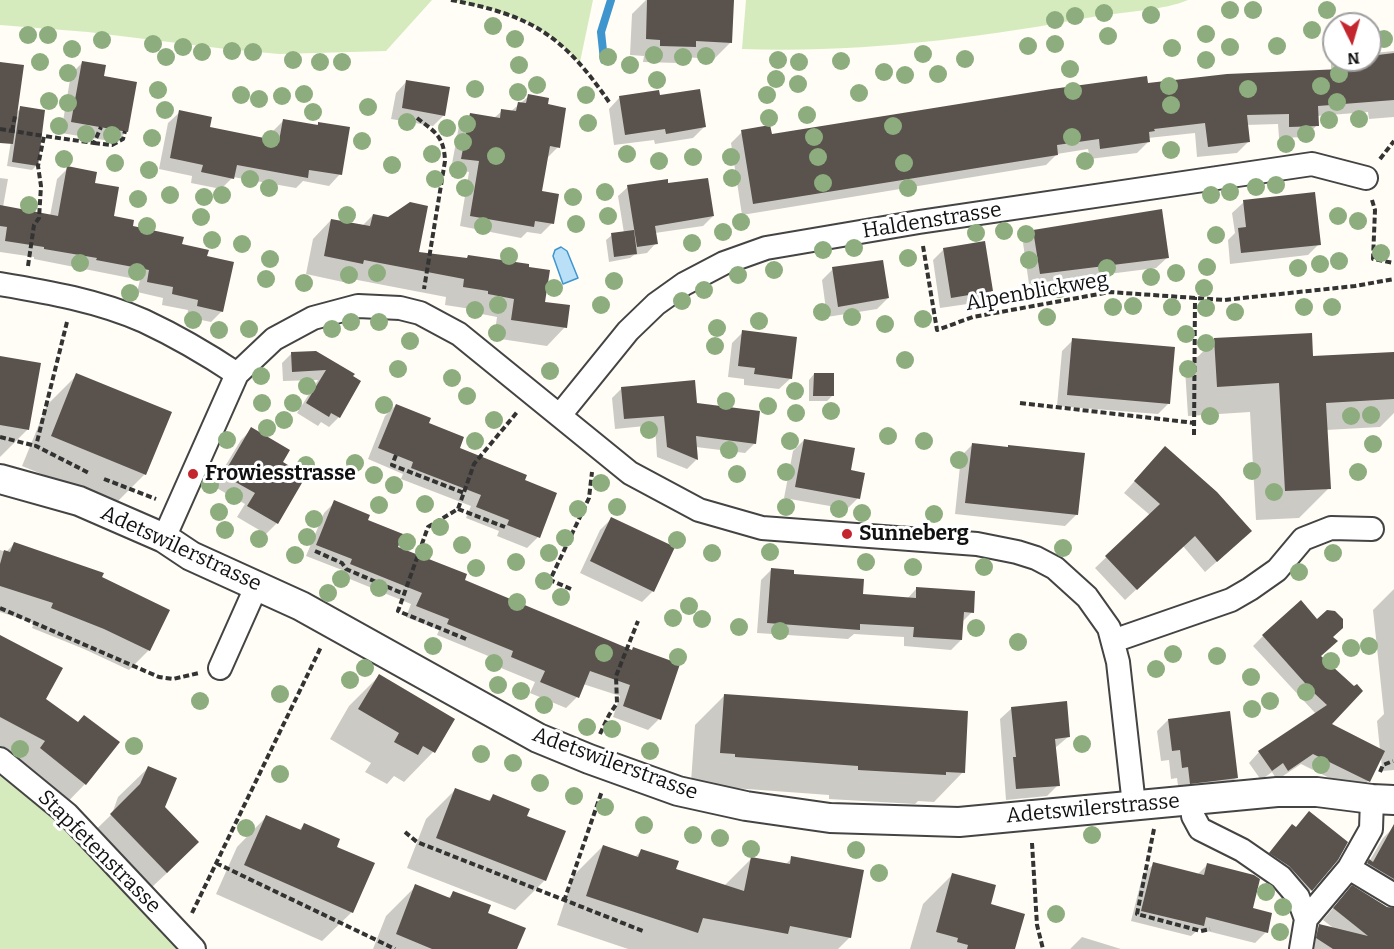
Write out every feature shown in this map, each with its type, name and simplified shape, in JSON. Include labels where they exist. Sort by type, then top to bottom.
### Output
[{"type":"street","name":"Haldenstrasse","points":[[560,415],[628,331],[656,304],[684,284],[724,262],[766,248],[919,222],[1312,164],[1366,178]]},
{"type":"street","points":[[0,284],[73,298],[143,321],[206,353],[237,374]]},
{"type":"street","points":[[164,538],[237,374],[274,339],[299,324],[331,312],[358,306],[400,308],[420,314],[459,334],[630,473],[699,510],[762,528],[977,544],[1017,552],[1036,558],[1055,568],[1088,597],[1102,616],[1113,641],[1145,812]]},
{"type":"street","name":"Adetswilerstrasse","points":[[0,479],[79,501],[164,538],[191,556],[257,585],[372,645],[538,738],[678,791],[746,806],[830,818],[959,822],[1145,812],[1191,800],[1277,792],[1317,792],[1383,800]]},
{"type":"street","points":[[1113,641],[1231,600],[1250,590],[1277,570],[1303,539],[1331,528],[1372,529]]},
{"type":"street","points":[[220,668],[257,585]]},
{"type":"street","name":"Stapfetenstrasse","points":[[0,759],[68,814],[194,949]]},
{"type":"street","points":[[1191,800],[1193,816],[1200,829],[1242,850],[1281,877],[1298,897],[1306,919],[1301,949]]},
{"type":"street","points":[[1306,919],[1349,868],[1371,829],[1383,800]]},
{"type":"street","points":[[1349,868],[1394,895]]},
{"type":"path","points":[[451,0],[483,6],[515,17],[552,36],[580,62],[609,102]]},
{"type":"path","points":[[12,131],[15,116]]},
{"type":"path","points":[[417,118],[438,134],[444,147],[445,161],[420,314]]},
{"type":"path","points":[[94,143],[101,127]]},
{"type":"path","points":[[0,129],[112,145],[123,139],[125,131]]},
{"type":"path","points":[[25,288],[34,225],[39,219],[41,186],[39,166],[44,136]]},
{"type":"path","points":[[1366,178],[1375,210],[1373,259],[1394,262]]},
{"type":"path","name":"Alpenblickweg","points":[[919,222],[937,330],[972,317],[1110,292],[1224,300],[1355,286],[1394,279]]},
{"type":"path","points":[[1194,435],[1195,297]]},
{"type":"path","points":[[36,446],[73,298]]},
{"type":"path","points":[[466,639],[398,611],[428,527],[458,509],[474,464],[532,393]]},
{"type":"path","points":[[1020,403],[1195,423]]},
{"type":"path","points":[[0,437],[36,446],[90,474]]},
{"type":"path","points":[[571,589],[550,580],[589,498],[596,444]]},
{"type":"path","points":[[396,455],[392,465],[464,493]]},
{"type":"path","points":[[99,477],[157,500]]},
{"type":"path","points":[[458,509],[505,527]]},
{"type":"path","points":[[315,551],[342,563],[346,569],[404,594]]},
{"type":"path","points":[[0,608],[152,674],[173,679]]},
{"type":"path","points":[[589,759],[617,703],[616,676],[638,621]]},
{"type":"path","points":[[190,917],[324,640]]},
{"type":"path","points":[[564,901],[604,783]]},
{"type":"path","points":[[1145,812],[1137,914],[1201,931],[1209,929]]},
{"type":"path","points":[[405,832],[417,842],[643,932]]},
{"type":"path","points":[[1032,843],[1036,925],[1042,949]]},
{"type":"path","points":[[216,863],[395,949]]},
{"type":"green space","points":[[0,0],[432,0],[386,51],[279,54],[88,32],[0,25]]},
{"type":"green space","points":[[451,0],[593,0],[580,62],[541,29],[517,17]]},
{"type":"green space","points":[[746,0],[1188,0],[1156,8],[965,37],[876,46],[787,50],[742,49]]},
{"type":"green space","points":[[0,759],[194,949],[0,949]]},
{"type":"water","points":[[561,247],[567,251],[578,278],[563,284],[553,256],[555,250]]},
{"type":"building","points":[[647,0],[734,0],[732,43],[696,41],[696,47],[660,46],[660,40],[646,39]]},
{"type":"building","points":[[1394,53],[1394,100],[1318,106],[1319,126],[1289,127],[1289,114],[1247,115],[1250,142],[1208,147],[1205,123],[1154,129],[1155,131],[1149,132],[1150,142],[1100,149],[1099,139],[1057,145],[1058,155],[753,204],[741,130],[770,125],[772,134],[1147,76],[1148,83],[1227,74],[1322,70],[1322,72],[1382,72],[1382,54]]},
{"type":"building","points":[[82,61],[106,65],[104,76],[137,82],[128,132],[71,122]]},
{"type":"building","points":[[0,62],[24,65],[13,144],[0,143]]},
{"type":"building","points":[[406,80],[450,87],[445,116],[402,108]]},
{"type":"building","points":[[700,89],[706,127],[666,134],[665,129],[625,135],[619,96],[659,90],[660,95]]},
{"type":"building","points":[[528,94],[549,98],[548,104],[566,108],[560,148],[550,146],[542,191],[559,194],[554,224],[535,221],[534,227],[470,216],[479,161],[461,159],[470,113],[500,118],[501,109],[516,111],[518,102],[526,103]]},
{"type":"building","points":[[20,106],[45,110],[38,166],[12,162]]},
{"type":"building","points":[[179,110],[212,117],[210,127],[279,141],[283,119],[318,125],[318,122],[350,127],[342,175],[309,170],[308,178],[237,165],[234,179],[201,172],[203,165],[170,158]]},
{"type":"building","points":[[67,166],[97,172],[95,183],[119,187],[114,216],[134,220],[133,226],[184,237],[182,244],[209,250],[207,256],[234,262],[223,312],[197,306],[198,300],[172,294],[173,287],[147,282],[149,270],[44,249],[44,247],[5,241],[7,227],[0,226],[0,205],[58,216]]},
{"type":"building","points":[[708,178],[714,216],[655,226],[658,244],[637,247],[627,185],[668,179],[668,183]]},
{"type":"building","points":[[1315,192],[1321,245],[1241,253],[1238,228],[1246,227],[1243,200]]},
{"type":"building","points":[[410,202],[428,206],[419,252],[467,258],[468,255],[529,264],[529,267],[550,270],[545,302],[570,305],[567,328],[511,320],[514,299],[488,294],[488,291],[463,287],[464,279],[364,260],[363,264],[324,256],[331,219],[370,226],[373,214],[388,217]]},
{"type":"building","points":[[1162,209],[1169,258],[1040,274],[1033,230]]},
{"type":"building","points":[[634,230],[637,254],[614,257],[611,233]]},
{"type":"building","points":[[985,241],[993,291],[951,298],[943,248]]},
{"type":"building","points":[[883,260],[889,298],[838,307],[832,267]]},
{"type":"building","points":[[742,330],[797,337],[792,379],[754,374],[755,368],[738,366]]},
{"type":"building","points":[[1312,333],[1313,356],[1394,352],[1394,399],[1326,403],[1331,489],[1285,491],[1279,383],[1217,387],[1214,338]]},
{"type":"building","points":[[1072,338],[1175,347],[1170,404],[1067,395]]},
{"type":"building","points":[[316,351],[355,374],[353,376],[361,381],[340,418],[331,413],[329,417],[306,403],[326,370],[292,372],[291,352]]},
{"type":"building","points":[[0,356],[41,363],[29,430],[0,425]]},
{"type":"building","points":[[76,373],[172,412],[146,475],[51,436]]},
{"type":"building","points":[[814,373],[834,373],[834,396],[813,396]]},
{"type":"building","points":[[695,380],[697,403],[760,411],[756,444],[696,436],[698,460],[667,447],[664,416],[624,419],[621,387]]},
{"type":"building","points":[[396,404],[431,418],[429,423],[464,437],[460,448],[527,475],[525,480],[557,493],[540,538],[507,525],[509,520],[476,507],[481,495],[411,468],[413,462],[378,448]]},
{"type":"building","points":[[251,427],[290,450],[283,462],[306,476],[278,524],[247,506],[255,493],[223,475]]},
{"type":"building","points":[[804,439],[855,448],[851,470],[865,473],[860,499],[795,487]]},
{"type":"building","points":[[972,443],[1085,453],[1078,515],[965,503]]},
{"type":"building","points":[[1165,446],[1217,492],[1252,531],[1217,562],[1195,536],[1137,590],[1105,556],[1160,504],[1134,481]]},
{"type":"building","points":[[334,500],[370,515],[368,520],[403,534],[398,547],[467,574],[465,580],[632,650],[633,647],[680,664],[661,720],[623,706],[630,685],[590,671],[579,698],[540,682],[545,671],[511,657],[513,651],[447,624],[449,619],[416,606],[422,593],[350,564],[352,559],[316,545]]},
{"type":"building","points":[[611,517],[675,547],[654,592],[590,561]]},
{"type":"building","points":[[14,542],[104,573],[102,577],[170,610],[150,651],[104,629],[51,608],[53,603],[0,586],[0,564],[4,550],[10,552]]},
{"type":"building","points":[[771,568],[794,570],[794,574],[864,579],[863,594],[916,598],[916,587],[975,591],[974,613],[964,612],[962,640],[913,637],[914,627],[860,624],[860,630],[767,623]]},
{"type":"building","points":[[1301,600],[1317,619],[1327,610],[1335,611],[1343,619],[1343,628],[1333,637],[1338,641],[1321,656],[1354,686],[1357,684],[1363,691],[1332,724],[1385,751],[1370,782],[1313,754],[1288,771],[1283,763],[1272,771],[1258,751],[1327,705],[1262,635]]},
{"type":"building","points":[[0,635],[63,668],[46,699],[78,722],[84,715],[120,742],[86,785],[40,748],[45,741],[0,717]]},
{"type":"building","points":[[379,674],[455,719],[435,753],[423,746],[418,755],[394,742],[399,733],[358,709]]},
{"type":"building","points":[[724,694],[968,711],[965,773],[946,772],[946,775],[858,770],[858,766],[735,757],[735,754],[720,753]]},
{"type":"building","points":[[1067,701],[1070,737],[1055,739],[1060,786],[1016,789],[1013,757],[1016,757],[1011,707]]},
{"type":"building","points":[[1230,711],[1238,778],[1190,784],[1188,767],[1182,768],[1180,750],[1172,751],[1168,719]]},
{"type":"building","points":[[148,766],[177,778],[165,807],[199,842],[167,873],[110,814],[140,784]]},
{"type":"building","points":[[455,788],[490,801],[493,794],[530,809],[527,816],[566,831],[546,881],[436,838]]},
{"type":"building","points":[[1309,811],[1348,842],[1338,860],[1312,891],[1289,866],[1269,853],[1292,824],[1296,827]]},
{"type":"building","points":[[266,815],[301,830],[304,823],[340,839],[337,847],[375,863],[353,913],[244,865]]},
{"type":"building","points":[[1394,824],[1394,879],[1367,863],[1369,859],[1373,862]]},
{"type":"building","points":[[603,845],[638,857],[641,849],[679,861],[676,869],[744,891],[751,857],[790,864],[791,856],[864,870],[851,938],[790,926],[788,934],[703,918],[698,933],[586,896]]},
{"type":"building","points":[[1153,862],[1204,875],[1207,863],[1254,875],[1260,879],[1253,908],[1272,913],[1268,933],[1206,917],[1204,926],[1141,911]]},
{"type":"building","points":[[952,873],[996,885],[991,904],[1025,914],[1015,949],[967,949],[968,945],[957,942],[958,938],[936,932]]},
{"type":"building","points":[[415,884],[450,898],[453,891],[491,905],[488,913],[526,928],[517,949],[432,949],[396,934]]},
{"type":"building","points":[[1352,885],[1387,907],[1394,908],[1394,949],[1333,949],[1316,938],[1319,924],[1368,936],[1333,908]]},
{"type":"waterway","points":[[604,60],[601,32],[611,0]]},
{"type":"place","name":"Frowiesstrasse","points":[[193,474]]},
{"type":"place","name":"Sunneberg","points":[[847,534]]}]
